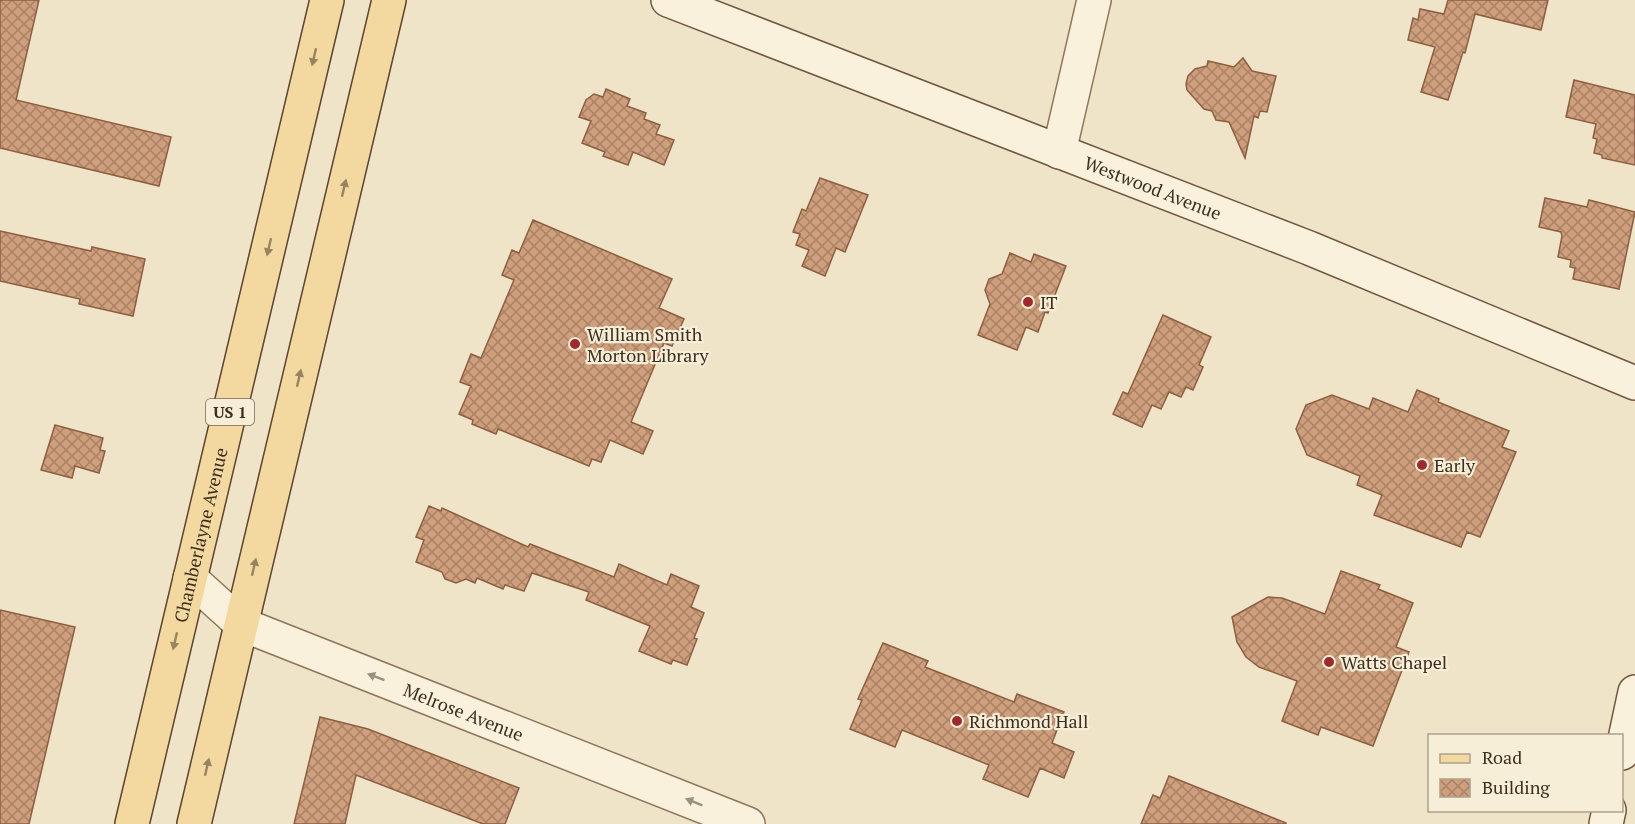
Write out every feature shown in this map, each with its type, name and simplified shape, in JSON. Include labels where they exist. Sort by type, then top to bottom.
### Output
[{"type":"main road","name":"Chamberlayne Avenue","points":[[132,824],[327,0]]},
{"type":"main road","points":[[194,824],[388,0]]},
{"type":"street","name":"Westwood Avenue","points":[[668,0],[1309,248],[1635,383]]},
{"type":"street","points":[[1059,152],[1094,0]]},
{"type":"street","name":"Melrose Avenue","points":[[190,578],[241,624],[748,824]]},
{"type":"street","points":[[1623,748],[1635,692]]},
{"type":"building","points":[[0,0],[39,0],[16,100],[171,137],[159,186],[0,148]]},
{"type":"building","points":[[1448,0],[1548,0],[1541,30],[1475,14],[1465,53],[1463,52],[1448,100],[1421,92],[1435,47],[1408,40],[1413,18],[1418,20],[1420,9],[1444,14]]},
{"type":"building","points":[[1243,58],[1252,71],[1276,76],[1267,112],[1260,111],[1258,118],[1254,116],[1245,158],[1229,122],[1216,120],[1212,111],[1204,109],[1187,90],[1186,84],[1188,76],[1195,69],[1207,66],[1208,61],[1234,67]]},
{"type":"building","points":[[1574,80],[1635,95],[1635,165],[1602,158],[1602,155],[1594,153],[1597,139],[1593,138],[1596,124],[1566,117]]},
{"type":"building","points":[[606,89],[630,99],[627,106],[646,113],[644,119],[660,125],[656,134],[674,140],[664,165],[633,152],[628,165],[603,156],[605,152],[582,143],[591,121],[579,117],[586,100],[594,94],[603,97]]},
{"type":"building","points":[[820,178],[868,195],[845,252],[836,248],[825,276],[802,266],[809,250],[796,245],[800,234],[793,232],[802,209],[806,211]]},
{"type":"building","points":[[1545,198],[1587,207],[1589,200],[1635,212],[1619,289],[1573,279],[1575,268],[1570,267],[1571,260],[1558,257],[1561,232],[1539,227]]},
{"type":"building","name":"William Smith Morton Library","points":[[533,220],[672,279],[659,308],[684,319],[672,346],[664,343],[631,422],[653,431],[643,454],[610,440],[601,462],[592,459],[589,466],[498,429],[496,434],[472,424],[473,420],[459,414],[471,386],[460,382],[471,354],[481,358],[514,280],[502,275],[512,250],[519,253]]},
{"type":"building","points":[[0,231],[91,251],[92,247],[145,259],[133,316],[79,304],[80,299],[0,281]]},
{"type":"building","name":"IT","points":[[1010,253],[1031,262],[1034,254],[1066,266],[1038,332],[1026,327],[1017,350],[978,335],[990,304],[985,290],[989,279],[1002,274]]},
{"type":"building","points":[[1163,315],[1211,337],[1199,365],[1203,367],[1193,390],[1186,387],[1181,397],[1169,392],[1161,409],[1152,405],[1142,427],[1113,414],[1123,392],[1128,394]]},
{"type":"building","name":"Early","points":[[1417,390],[1439,399],[1438,402],[1509,431],[1502,447],[1516,452],[1480,537],[1467,532],[1461,547],[1374,515],[1382,495],[1357,485],[1360,476],[1307,455],[1296,429],[1306,405],[1332,395],[1369,409],[1373,398],[1408,412]]},
{"type":"building","points":[[55,425],[103,438],[100,450],[105,451],[99,473],[75,466],[72,478],[41,470]]},
{"type":"building","points":[[429,506],[441,511],[442,508],[528,547],[530,544],[614,577],[619,564],[667,585],[671,574],[699,586],[691,607],[704,613],[687,665],[673,660],[671,664],[639,651],[650,626],[586,600],[589,592],[532,573],[524,591],[505,585],[503,589],[477,578],[475,583],[466,579],[456,583],[445,579],[442,572],[416,562],[424,540],[416,537]]},
{"type":"building","name":"Watts Chapel","points":[[1341,571],[1380,585],[1378,589],[1413,603],[1396,647],[1409,652],[1373,746],[1321,727],[1318,735],[1282,721],[1297,681],[1259,667],[1246,657],[1237,642],[1232,617],[1268,597],[1282,598],[1325,614]]},
{"type":"building","points":[[0,610],[75,627],[29,824],[0,824]]},
{"type":"building","name":"Richmond Hall","points":[[883,643],[928,661],[925,667],[1014,702],[1017,694],[1064,712],[1052,743],[1074,752],[1064,778],[1040,768],[1028,797],[983,779],[989,765],[902,730],[895,747],[850,729],[862,700],[858,699]]},
{"type":"building","points":[[320,717],[368,729],[519,788],[505,824],[483,824],[356,775],[345,824],[294,824]]},
{"type":"building","points":[[1169,776],[1286,824],[1141,824],[1153,795],[1160,798]]},
{"type":"place","name":"IT","points":[[1028,302]]},
{"type":"place","name":"William Smith Morton Library","points":[[575,344]]},
{"type":"place","name":"Early","points":[[1422,465]]},
{"type":"place","name":"Watts Chapel","points":[[1329,662]]},
{"type":"place","name":"Richmond Hall","points":[[957,721]]}]
